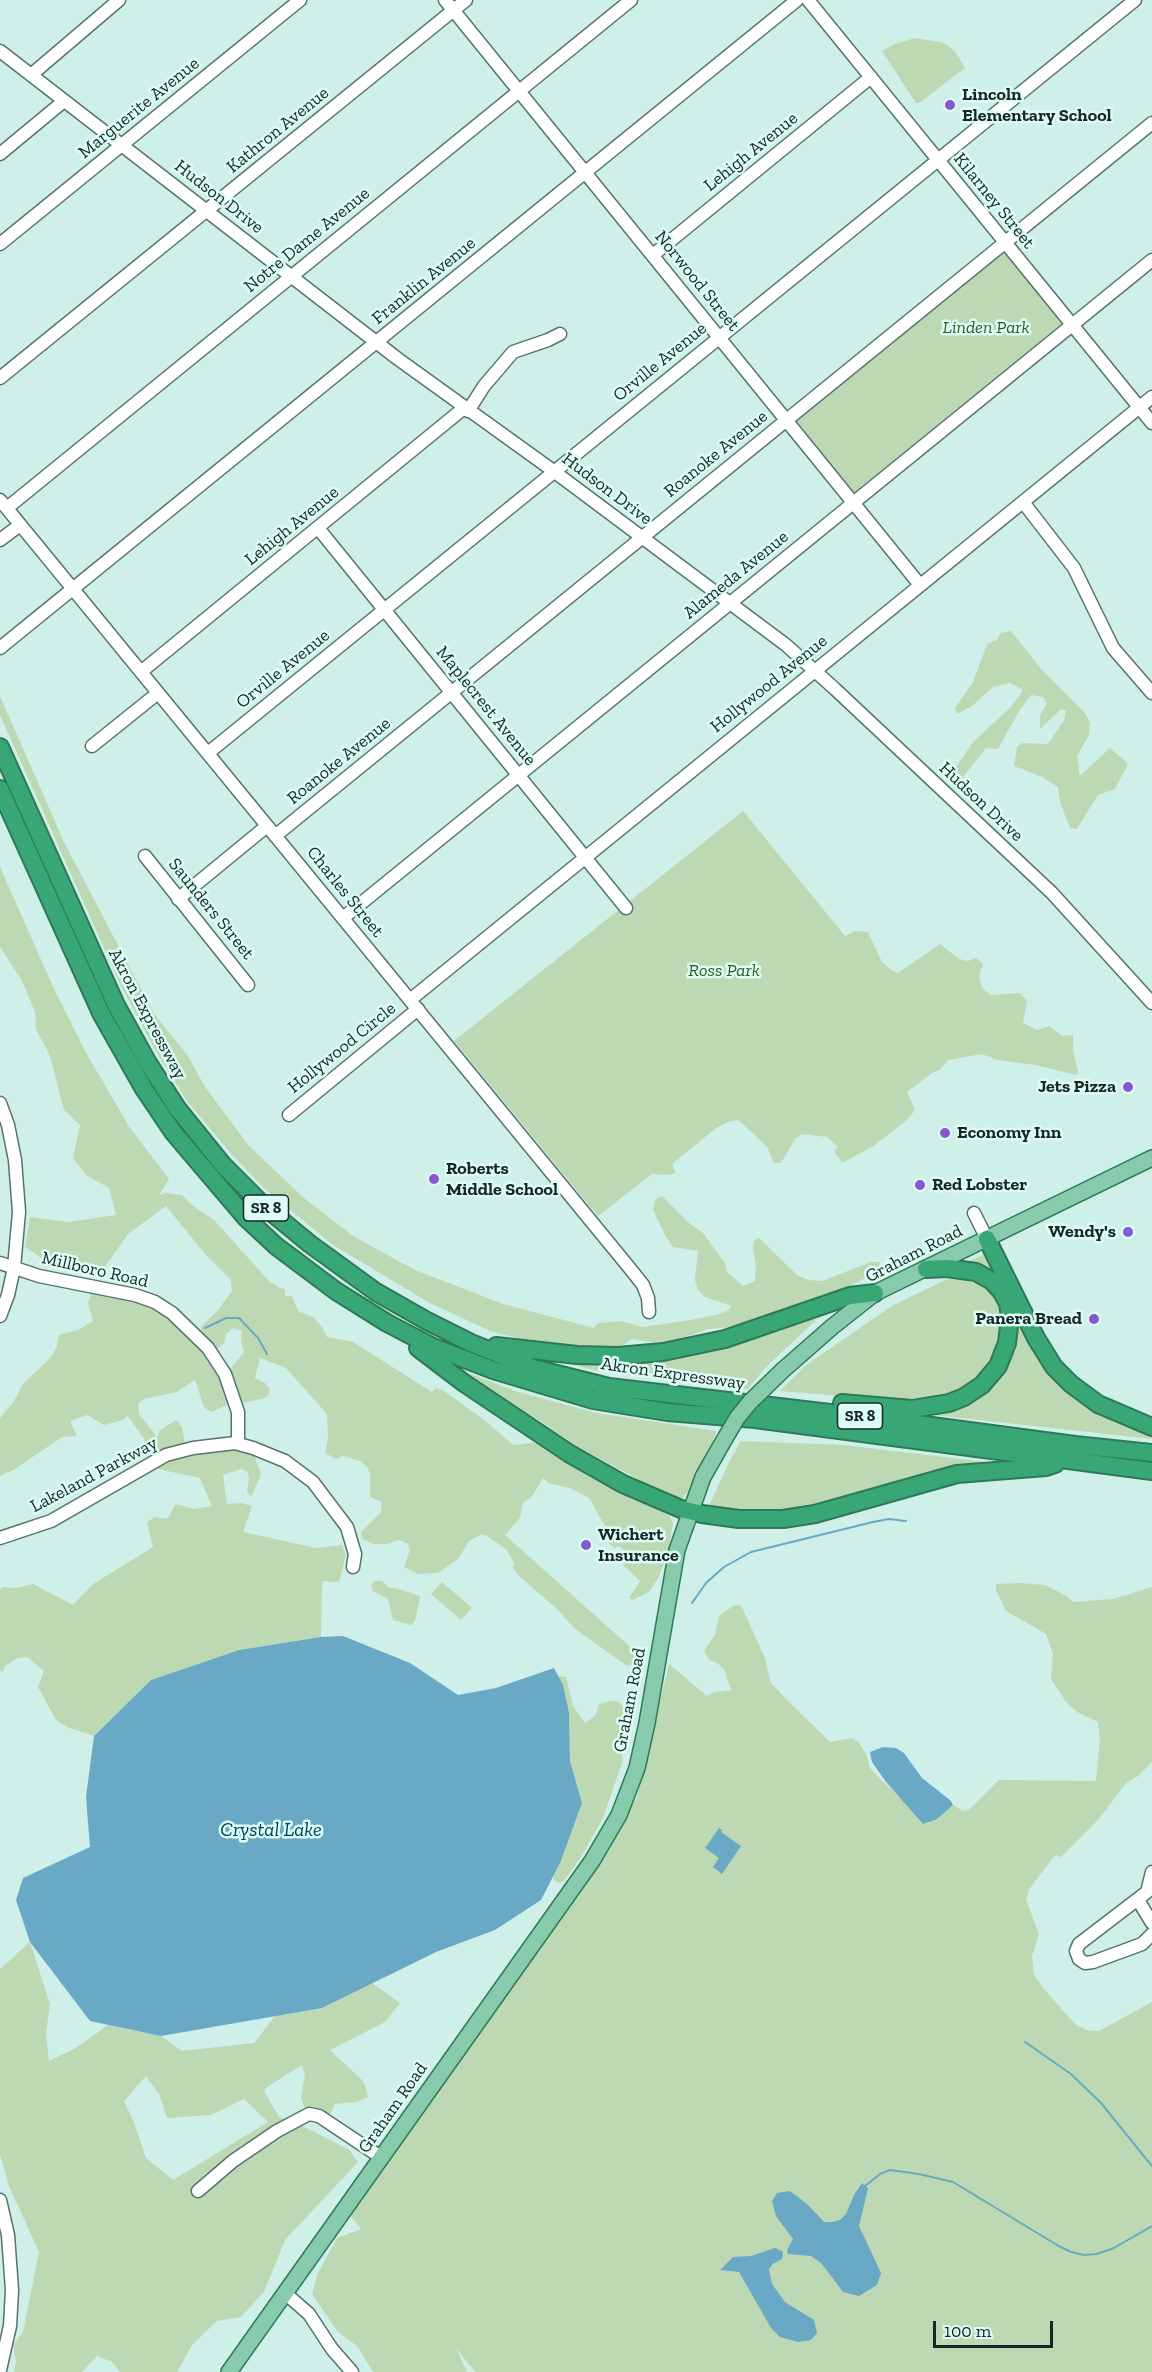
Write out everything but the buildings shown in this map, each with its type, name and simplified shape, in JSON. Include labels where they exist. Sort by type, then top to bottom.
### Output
[{"type":"highway","name":"Akron Expressway","points":[[0,747],[116,1005],[148,1063],[177,1108],[223,1165],[277,1218],[376,1292],[471,1343],[533,1368],[609,1387],[1152,1454]]},
{"type":"highway","name":"Akron Expressway","points":[[0,789],[101,1013],[144,1089],[173,1132],[246,1218],[276,1246],[336,1291],[387,1323],[433,1347],[493,1370],[593,1400],[667,1412],[754,1419],[1152,1471]]},
{"type":"highway","points":[[987,1239],[1036,1338],[1054,1367],[1071,1384],[1098,1404],[1152,1427]]},
{"type":"highway","points":[[753,1404],[788,1399],[912,1409],[956,1400],[982,1384],[998,1366],[1007,1343],[1010,1318],[1005,1296],[992,1281],[982,1274],[947,1268],[926,1269]]},
{"type":"highway","points":[[427,1321],[497,1346],[577,1355],[618,1356],[663,1352],[725,1339],[850,1296],[875,1293]]},
{"type":"highway","points":[[387,1323],[450,1373],[570,1454],[623,1484],[690,1511],[739,1519],[783,1519],[815,1514],[957,1474],[1046,1467],[1067,1461]]},
{"type":"main road","name":"Graham Road","points":[[229,2372],[592,1862],[619,1815],[637,1768],[647,1723],[677,1550],[703,1477],[744,1410],[783,1370],[875,1293],[1152,1158]]},
{"type":"street","points":[[31,75],[119,0]]},
{"type":"street","name":"Marguerite Avenue","points":[[0,244],[300,0]]},
{"type":"street","name":"Norwood Street","points":[[445,0],[920,585]]},
{"type":"street","name":"Kathron Avenue","points":[[0,378],[466,0]]},
{"type":"street","name":"Notre Dame Avenue","points":[[3,504],[292,276],[631,0]]},
{"type":"street","name":"Franklin Avenue","points":[[0,648],[378,343],[797,0]]},
{"type":"street","name":"Kilarney Street","points":[[808,0],[1152,423]]},
{"type":"street","name":"Orville Avenue","points":[[208,753],[1135,0]]},
{"type":"street","name":"Hudson Drive","points":[[0,51],[378,343],[768,631],[815,670],[1052,893],[1152,1003]]},
{"type":"street","name":"Lehigh Avenue","points":[[653,255],[871,77]]},
{"type":"street","points":[[0,154],[64,101]]},
{"type":"street","name":"Roanoke Avenue","points":[[178,899],[271,831],[451,692],[1152,123]]},
{"type":"street","name":"Alameda Avenue","points":[[343,918],[1152,260]]},
{"type":"street","name":"Lehigh Avenue","points":[[142,671],[466,409],[513,351],[560,334]]},
{"type":"street","name":"Hollywood Avenue","points":[[414,1004],[585,857],[1152,397]]},
{"type":"street","points":[[1023,502],[1074,568],[1113,648],[1132,673],[1152,693]]},
{"type":"street","name":"Charles Street","points":[[3,504],[632,1271],[645,1291],[649,1312]]},
{"type":"street","points":[[0,540],[20,525]]},
{"type":"street","name":"Maplecrest Avenue","points":[[318,528],[626,908]]},
{"type":"street","points":[[92,746],[158,693]]},
{"type":"street","name":"Saunders Street","points":[[145,856],[248,985]]},
{"type":"street","name":"Hollywood Circle","points":[[289,1114],[414,1004]]},
{"type":"street","points":[[0,1103],[12,1146],[19,1212],[14,1268],[0,1316]]},
{"type":"street","points":[[974,1213],[987,1239]]},
{"type":"street","name":"Millboro Road","points":[[0,1263],[39,1275],[135,1295],[155,1302],[172,1313],[208,1348],[225,1374],[238,1412],[238,1443]]},
{"type":"street","name":"Lakeland Parkway","points":[[0,1538],[51,1521],[166,1455],[192,1448],[238,1443],[285,1461],[313,1482],[347,1527],[355,1554],[353,1567]]},
{"type":"street","points":[[1152,1872],[1147,1892],[1079,1944],[1076,1951],[1079,1959],[1085,1963],[1093,1962],[1142,1944],[1152,1935]]},
{"type":"street","points":[[1138,1900],[1152,1923]]},
{"type":"street","points":[[198,2191],[233,2161],[277,2131],[309,2114],[319,2116],[382,2158]]},
{"type":"street","points":[[0,2200],[8,2235],[12,2290],[10,2326],[0,2370]]},
{"type":"street","points":[[285,2293],[309,2314],[332,2349],[352,2372]]},
{"type":"green space","points":[[915,38],[940,42],[949,46],[965,68],[919,103],[916,103],[882,51]]},
{"type":"green space","name":"Linden Park","points":[[1006,251],[1065,324],[854,496],[794,423]]},
{"type":"green space","points":[[1011,631],[1042,670],[1085,713],[1090,723],[1089,735],[1077,756],[1080,776],[1110,748],[1128,764],[1115,789],[1098,795],[1077,829],[1070,828],[1060,802],[1058,787],[1042,777],[1014,766],[1017,746],[1023,743],[1048,744],[1064,720],[1066,710],[1060,710],[1040,729],[1040,716],[1047,703],[1043,697],[1031,695],[1019,711],[998,749],[986,748],[960,781],[951,774],[974,741],[1012,706],[1023,690],[1010,683],[993,687],[972,706],[957,714],[955,708],[973,682],[987,644],[997,640],[1001,633]]},
{"type":"green space","points":[[0,696],[64,842],[154,1014],[188,1056],[205,1087],[249,1146],[304,1198],[353,1236],[415,1270],[503,1304],[594,1328],[598,1323],[621,1321],[642,1327],[691,1320],[719,1314],[732,1306],[705,1297],[698,1290],[695,1280],[698,1251],[673,1247],[666,1237],[653,1210],[655,1200],[662,1196],[689,1223],[703,1233],[725,1263],[727,1272],[743,1286],[755,1281],[756,1266],[753,1248],[754,1240],[759,1238],[797,1275],[809,1280],[822,1281],[871,1262],[880,1262],[878,1268],[836,1294],[768,1319],[755,1319],[733,1327],[708,1329],[674,1341],[652,1342],[632,1339],[617,1349],[565,1351],[490,1331],[428,1302],[333,1245],[265,1189],[234,1157],[187,1101],[155,1050],[120,984],[0,715]]},
{"type":"green space","name":"Ross Park","points":[[743,811],[845,936],[856,931],[868,932],[882,962],[898,973],[940,944],[959,959],[968,961],[976,958],[983,964],[979,976],[982,988],[991,995],[1020,993],[1027,1001],[1023,1023],[1037,1030],[1049,1026],[1062,1036],[1073,1035],[1077,1075],[1035,1065],[997,1060],[982,1054],[948,1060],[940,1070],[932,1073],[907,1092],[915,1110],[908,1119],[875,1145],[842,1163],[834,1151],[838,1147],[827,1137],[802,1134],[795,1139],[781,1163],[774,1163],[767,1147],[744,1125],[738,1120],[728,1122],[716,1128],[672,1164],[676,1173],[652,1174],[598,1216],[454,1041]]},
{"type":"green space","points":[[0,867],[54,989],[85,1051],[130,1128],[169,1179],[159,1195],[165,1193],[182,1195],[193,1206],[214,1220],[269,1281],[285,1289],[285,1296],[292,1296],[298,1311],[313,1317],[327,1337],[353,1342],[432,1392],[436,1388],[444,1391],[483,1419],[513,1445],[537,1442],[584,1474],[624,1495],[664,1511],[670,1517],[673,1523],[668,1551],[659,1576],[649,1592],[632,1600],[629,1598],[640,1581],[623,1565],[631,1555],[619,1546],[615,1548],[609,1544],[611,1536],[589,1498],[570,1488],[548,1483],[543,1478],[533,1495],[523,1503],[520,1518],[505,1535],[637,1653],[638,1660],[634,1664],[627,1666],[574,1628],[556,1608],[519,1576],[513,1568],[514,1563],[506,1549],[487,1536],[482,1534],[469,1541],[458,1559],[438,1573],[418,1574],[404,1567],[410,1550],[407,1543],[398,1540],[388,1544],[373,1544],[362,1539],[361,1532],[381,1512],[382,1502],[370,1497],[370,1474],[367,1467],[360,1461],[343,1456],[336,1459],[325,1453],[328,1439],[327,1414],[286,1368],[260,1358],[255,1378],[265,1383],[270,1389],[268,1396],[242,1403],[229,1371],[244,1352],[241,1340],[242,1331],[233,1328],[226,1334],[224,1343],[218,1348],[209,1350],[226,1383],[227,1405],[211,1412],[204,1407],[195,1380],[176,1392],[144,1399],[138,1404],[139,1414],[157,1437],[160,1430],[176,1420],[182,1427],[185,1444],[167,1451],[156,1451],[150,1448],[128,1416],[123,1420],[104,1425],[87,1415],[70,1421],[77,1436],[62,1437],[15,1469],[0,1476],[0,1418],[14,1401],[23,1384],[51,1357],[57,1346],[59,1335],[78,1330],[93,1321],[88,1303],[92,1291],[137,1301],[177,1319],[201,1342],[201,1327],[232,1291],[231,1280],[205,1254],[166,1206],[128,1234],[104,1268],[75,1272],[53,1265],[25,1247],[30,1217],[68,1222],[116,1215],[109,1188],[86,1175],[73,1158],[80,1125],[64,1110],[50,1056],[36,1029],[35,1012],[22,981],[0,947]]},
{"type":"green space","points":[[987,1253],[1038,1354],[1152,1433],[1152,1439],[933,1415],[932,1412],[977,1394],[1015,1320],[966,1263]]},
{"type":"green space","points":[[957,1276],[989,1283],[1009,1319],[989,1372],[956,1396],[914,1402],[780,1391],[806,1365],[892,1306]]},
{"type":"green space","points":[[813,1316],[816,1320],[764,1369],[748,1389],[597,1371],[551,1359],[604,1362]]},
{"type":"green space","points":[[471,1374],[515,1391],[596,1413],[717,1431],[689,1490],[683,1498],[680,1498],[647,1484],[578,1447],[536,1418],[521,1412],[470,1379],[468,1375]]},
{"type":"green space","points":[[741,1441],[845,1445],[993,1463],[816,1510],[764,1515],[711,1508],[709,1506]]},
{"type":"green space","points":[[228,1446],[253,1453],[261,1474],[251,1497],[247,1492],[249,1479],[247,1471],[241,1469],[223,1475],[227,1504],[241,1503],[252,1506],[243,1532],[316,1548],[342,1545],[346,1555],[339,1582],[322,1581],[321,1637],[239,1650],[151,1680],[94,1736],[67,1727],[56,1720],[38,1687],[44,1671],[27,1657],[18,1658],[6,1665],[2,1672],[0,1670],[0,1590],[3,1587],[16,1588],[33,1584],[73,1605],[93,1584],[153,1547],[147,1522],[155,1517],[167,1519],[176,1504],[194,1509],[212,1506],[200,1478],[158,1469],[156,1463],[170,1457]]},
{"type":"green space","points":[[376,1581],[382,1581],[389,1588],[420,1596],[415,1621],[411,1625],[393,1620],[388,1599],[373,1591],[371,1585]]},
{"type":"green space","points":[[442,1582],[472,1608],[461,1620],[431,1594]]},
{"type":"green space","points":[[996,1584],[1045,1585],[1065,1595],[1073,1602],[1113,1599],[1152,1587],[1152,1762],[1138,1776],[1126,1783],[1099,1819],[1061,1857],[1055,1855],[1030,1888],[1026,1899],[1039,1934],[1032,1956],[1034,1975],[1075,2024],[1086,2030],[1099,2031],[1152,2002],[1152,2372],[475,2372],[456,2348],[467,2372],[373,2372],[357,2346],[338,2332],[312,2294],[317,2275],[337,2238],[361,2229],[349,2214],[589,1878],[637,1797],[669,1664],[707,1696],[714,1692],[731,1690],[724,1669],[709,1660],[704,1651],[715,1635],[719,1616],[733,1606],[741,1605],[765,1658],[771,1683],[830,1742],[853,1738],[859,1743],[866,1754],[870,1768],[879,1778],[899,1796],[937,1819],[953,1805],[963,1811],[969,1810],[999,1780],[1096,1781],[1100,1739],[1098,1722],[1077,1712],[1066,1702],[1051,1679],[1053,1654],[1046,1634],[1006,1611],[996,1590]]},
{"type":"green space","points":[[558,1676],[566,1677],[573,1706],[585,1723],[595,1716],[599,1704],[609,1701],[619,1702],[625,1709],[619,1738],[623,1760],[603,1818],[581,1857],[563,1882],[556,1882],[553,1878],[582,1803],[570,1761],[569,1713]]},
{"type":"green space","points":[[30,1942],[50,2004],[46,2034],[49,2061],[76,2048],[108,2025],[161,2036],[182,2051],[254,2043],[275,2016],[322,2008],[372,1983],[400,2003],[385,2022],[330,2050],[364,2082],[368,2097],[356,2102],[335,2104],[329,2116],[306,2111],[301,2098],[305,2075],[302,2065],[264,2091],[279,2117],[309,2129],[349,2150],[358,2162],[285,2240],[264,2292],[241,2317],[217,2321],[192,2345],[177,2372],[120,2372],[112,2362],[97,2356],[82,2372],[14,2372],[16,2362],[13,2345],[23,2332],[39,2252],[9,2186],[0,2155],[0,1969]],"holes":[[[146,2076],[159,2094],[167,2118],[211,2115],[244,2099],[268,2122],[173,2180],[146,2158],[124,2101]]]},
{"type":"water","name":"Crystal Lake","points":[[343,1636],[410,1663],[458,1695],[496,1688],[554,1668],[563,1685],[569,1713],[570,1761],[582,1803],[560,1863],[541,1900],[495,1930],[436,1952],[322,2008],[161,2036],[90,2021],[30,1942],[16,1900],[23,1878],[90,1847],[86,1797],[94,1736],[151,1680],[239,1650],[321,1637]]},
{"type":"water","points":[[883,1747],[896,1748],[904,1753],[922,1778],[950,1800],[953,1805],[937,1819],[923,1824],[886,1782],[872,1762],[870,1752]]},
{"type":"water","points":[[719,1828],[721,1832],[741,1846],[722,1874],[713,1867],[719,1858],[705,1848]]},
{"type":"water","points":[[862,2183],[868,2188],[859,2226],[881,2273],[877,2285],[859,2296],[843,2292],[822,2264],[811,2256],[788,2254],[787,2250],[793,2239],[776,2216],[772,2201],[777,2193],[790,2191],[807,2204],[824,2222],[832,2222],[840,2220],[846,2214]]},
{"type":"water","points":[[775,2248],[783,2254],[782,2259],[769,2269],[772,2284],[785,2302],[814,2320],[817,2333],[811,2340],[798,2342],[780,2337],[771,2328],[739,2272],[720,2270],[733,2257],[751,2256]]},
{"type":"waterway","points":[[205,1328],[226,1318],[239,1318],[258,1338],[267,1354]]},
{"type":"waterway","points":[[692,1603],[706,1583],[724,1567],[751,1552],[873,1522],[889,1519],[906,1521]]},
{"type":"waterway","points":[[1025,2042],[1071,2074],[1101,2103],[1152,2166]]},
{"type":"waterway","points":[[864,2187],[880,2174],[890,2170],[953,2182],[1057,2245],[1084,2255],[1112,2249],[1152,2226]]},
{"type":"place","name":"Lincoln Elementary School","points":[[950,105]]},
{"type":"place","name":"Jets Pizza","points":[[1128,1087]]},
{"type":"place","name":"Economy Inn","points":[[945,1133]]},
{"type":"place","name":"Roberts Middle School","points":[[434,1179]]},
{"type":"place","name":"Red Lobster","points":[[920,1185]]},
{"type":"place","name":"Wendy's","points":[[1128,1232]]},
{"type":"place","name":"Panera Bread","points":[[1094,1319]]},
{"type":"place","name":"Wichert Insurance","points":[[586,1545]]}]
